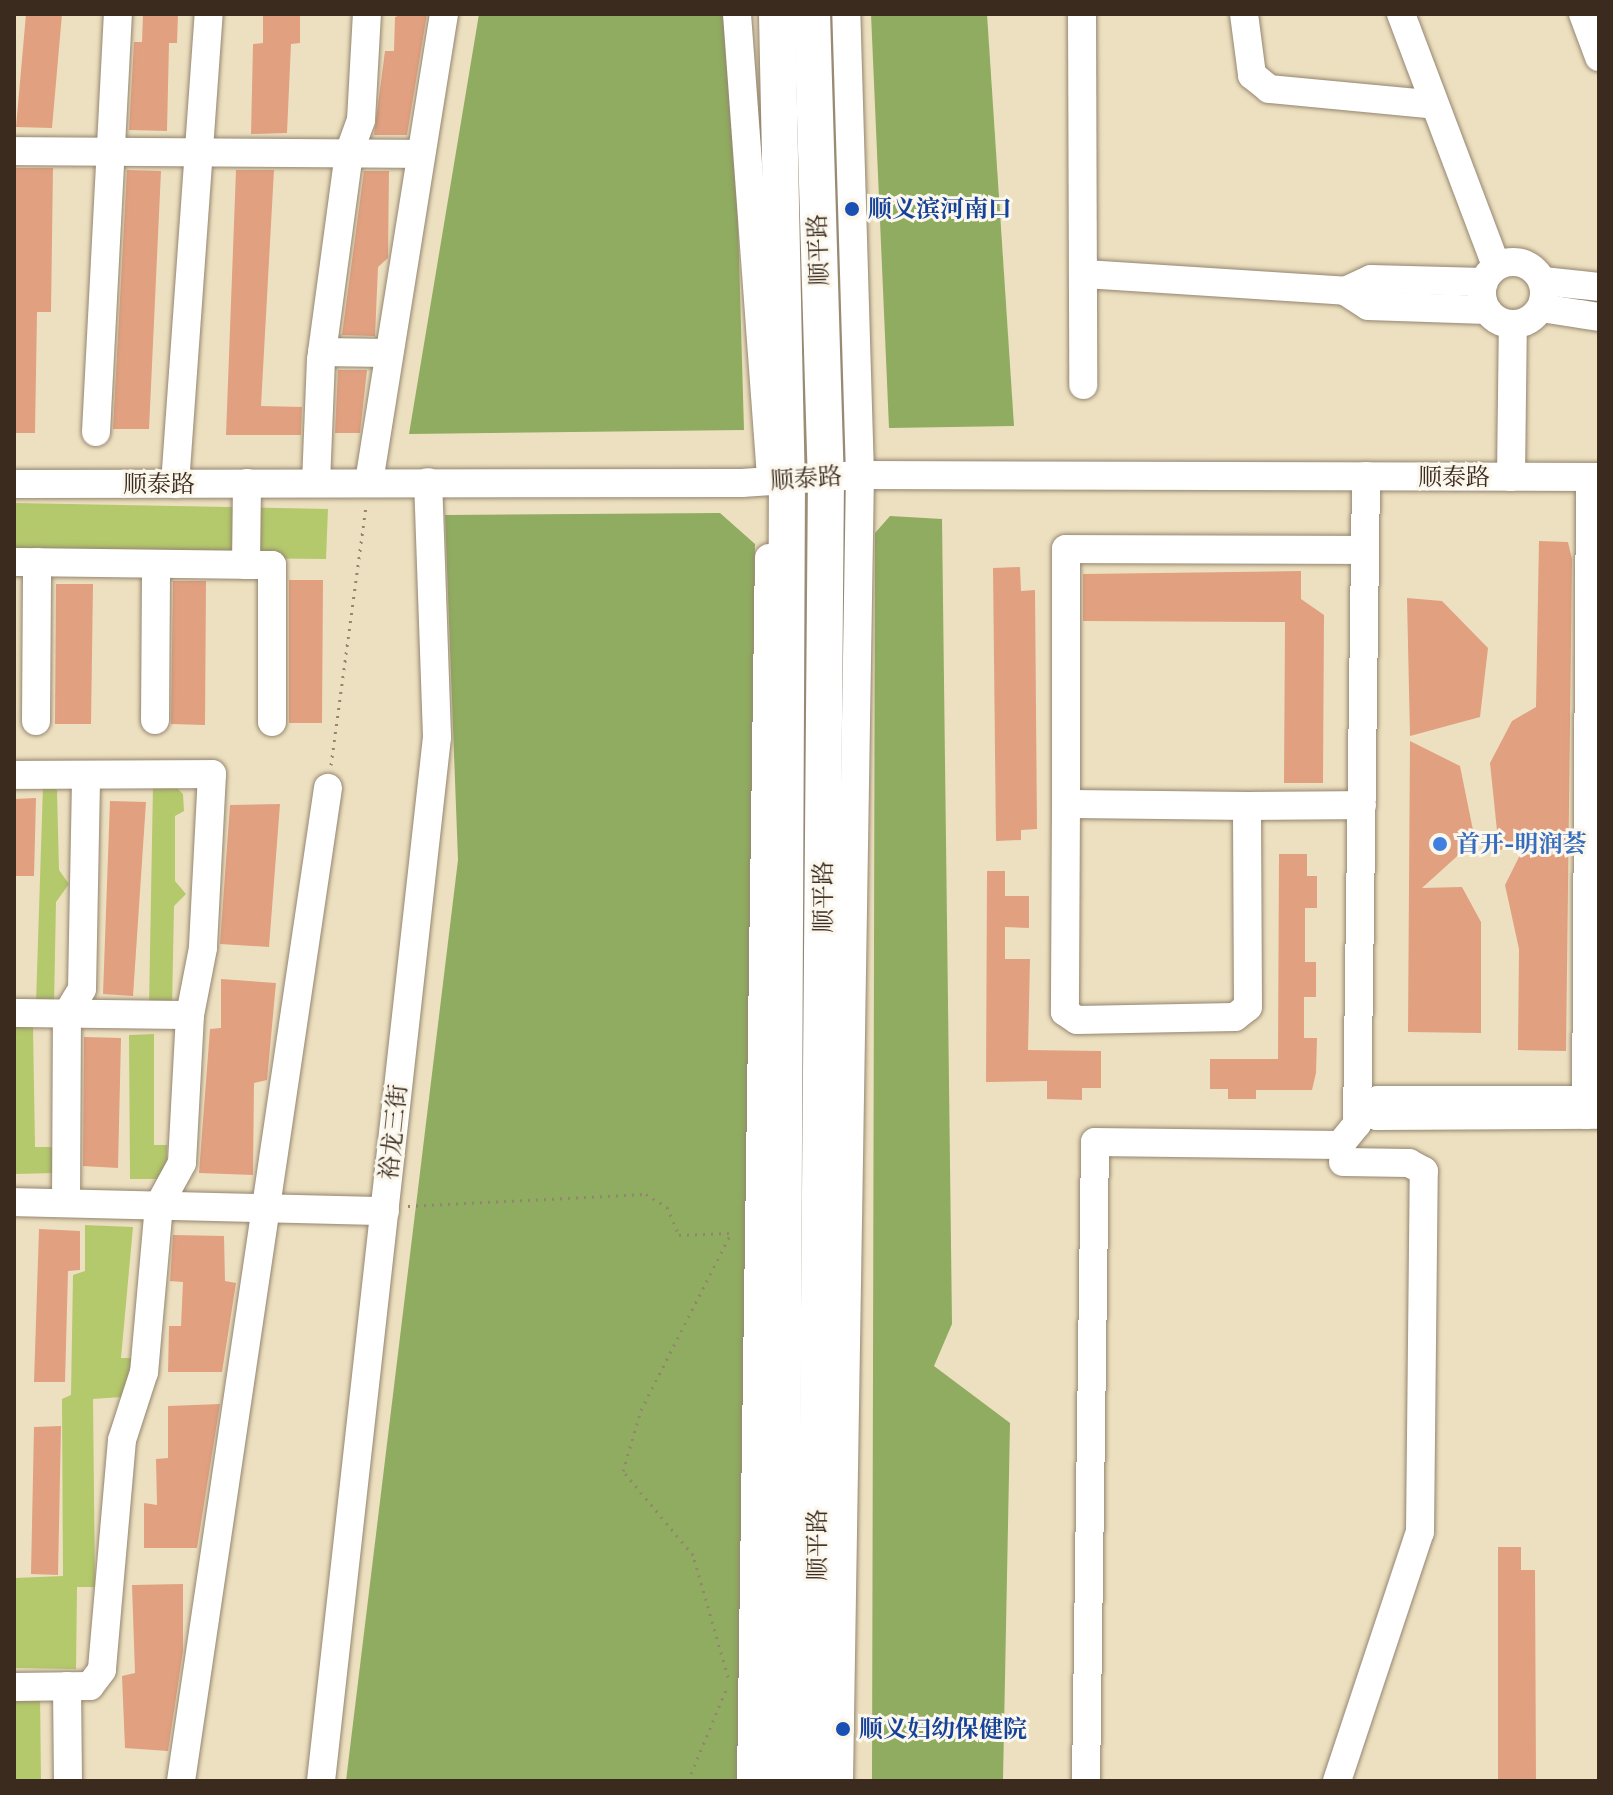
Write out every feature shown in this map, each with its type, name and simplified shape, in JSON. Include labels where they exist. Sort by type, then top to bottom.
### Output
[{"type":"main road","name":"顺平路","points":[[777,14],[781,1781]]},
{"type":"main road","name":"顺平路","points":[[812,14],[843,476],[815,1781]]},
{"type":"street","points":[[96,432],[118,14]]},
{"type":"street","points":[[175,484],[209,14]]},
{"type":"street","points":[[316,483],[322,352],[349,153],[361,120],[367,14]]},
{"type":"street","points":[[369,482],[444,14]]},
{"type":"street","points":[[737,14],[779,480],[743,1232],[751,1781]]},
{"type":"street","points":[[839,1781],[846,14]]},
{"type":"street","points":[[1082,14],[1083,385]]},
{"type":"street","points":[[1244,14],[1252,75],[1269,89],[1429,104]]},
{"type":"street","points":[[1401,14],[1489,286],[1513,324],[1511,477]]},
{"type":"street","points":[[1583,14],[1599,57]]},
{"type":"street","points":[[14,151],[420,154]]},
{"type":"street","points":[[1085,274],[1345,291],[1371,279],[1489,286],[1528,265],[1542,294],[1599,317]]},
{"type":"street","points":[[1513,324],[1542,294],[1599,287]]},
{"type":"street","points":[[322,352],[389,353]]},
{"type":"street","name":"顺泰路","points":[[14,484],[779,480],[843,476],[1595,477]]},
{"type":"street","points":[[1086,1781],[1095,1142],[1340,1145],[1357,1124],[1366,476]]},
{"type":"street","points":[[1377,1108],[1592,1108],[1595,477]]},
{"type":"street","name":"裕龙三街","points":[[321,1781],[437,737],[428,482]]},
{"type":"street","points":[[246,565],[247,483]]},
{"type":"street","points":[[1256,806],[1247,813],[1248,1007],[1235,1017],[1077,1020],[1065,1012],[1066,549],[1365,550]]},
{"type":"street","points":[[36,721],[25,562],[272,565],[272,722]]},
{"type":"street","points":[[155,720],[156,564]]},
{"type":"street","points":[[14,775],[212,774],[203,948],[190,1015],[182,1163],[159,1205],[144,1372],[122,1440],[102,1670],[90,1686],[14,1687]]},
{"type":"street","points":[[66,1202],[67,1014],[82,989],[86,775]]},
{"type":"street","points":[[181,1781],[269,1208],[328,788]]},
{"type":"street","points":[[1066,804],[1362,805]]},
{"type":"street","points":[[14,1013],[190,1015]]},
{"type":"street","points":[[1337,1781],[1420,1532],[1424,1171],[1409,1163],[1343,1162]]},
{"type":"street","points":[[14,1202],[385,1211]]},
{"type":"street","points":[[67,1686],[68,1781]]},
{"type":"path","points":[[328,788],[369,482]]},
{"type":"path","points":[[385,1211],[646,1194],[667,1207],[679,1235],[743,1232]]},
{"type":"path","points":[[688,1781],[729,1682],[693,1555],[623,1471],[641,1410],[743,1232]]},
{"type":"green space","points":[[479,14],[732,14],[744,430],[409,434]]},
{"type":"green space","points":[[871,14],[987,14],[1014,426],[889,428]]},
{"type":"green space","points":[[14,503],[328,509],[326,559],[14,556]]},
{"type":"green space","points":[[720,513],[755,544],[740,1781],[346,1781],[458,860],[445,515]]},
{"type":"green space","points":[[890,516],[942,519],[952,1324],[934,1366],[1010,1423],[1003,1781],[872,1781],[875,533]]},
{"type":"green space","points":[[172,783],[183,794],[184,811],[175,816],[175,881],[186,894],[174,906],[172,1009],[149,1007],[153,785]]},
{"type":"green space","points":[[43,786],[57,790],[59,870],[69,884],[56,902],[54,1005],[36,1003]]},
{"type":"green space","points":[[14,1026],[33,1027],[35,1147],[56,1147],[57,1173],[14,1174]]},
{"type":"green space","points":[[154,1034],[154,1145],[167,1145],[167,1179],[130,1179],[129,1035]]},
{"type":"green space","points":[[85,1225],[133,1227],[121,1358],[133,1358],[135,1367],[121,1397],[93,1399],[95,1587],[77,1587],[76,1669],[14,1668],[15,1578],[63,1576],[62,1399],[71,1395],[73,1275],[85,1271]]},
{"type":"green space","points":[[40,1695],[41,1781],[14,1781],[14,1697]]},
{"type":"building","points":[[26,14],[62,14],[52,128],[16,127]]},
{"type":"building","points":[[143,14],[178,14],[177,43],[169,43],[167,131],[129,130],[134,42],[142,42]]},
{"type":"building","points":[[263,14],[300,14],[300,43],[291,44],[287,133],[251,134],[253,44],[263,43]]},
{"type":"building","points":[[427,14],[407,135],[374,135],[385,51],[394,51],[395,17]]},
{"type":"building","points":[[14,168],[53,168],[51,312],[37,312],[35,433],[14,433]]},
{"type":"building","points":[[127,170],[161,171],[149,429],[113,429]]},
{"type":"building","points":[[236,170],[274,170],[261,406],[302,407],[301,435],[226,435]]},
{"type":"building","points":[[364,171],[389,171],[388,258],[378,267],[375,336],[342,335]]},
{"type":"building","points":[[338,370],[367,370],[360,433],[335,433]]},
{"type":"building","points":[[1539,541],[1568,542],[1572,559],[1566,1051],[1518,1050],[1519,949],[1505,885],[1524,847],[1499,850],[1490,763],[1512,721],[1536,707]]},
{"type":"building","points":[[1020,567],[1021,591],[1035,590],[1037,829],[1021,830],[1021,840],[996,841],[993,568]]},
{"type":"building","points":[[1301,571],[1301,599],[1324,615],[1323,783],[1284,783],[1285,622],[1083,621],[1083,574]]},
{"type":"building","points":[[289,580],[323,580],[322,723],[289,723]]},
{"type":"building","points":[[173,581],[206,581],[205,725],[171,724]]},
{"type":"building","points":[[56,584],[93,584],[91,724],[55,724]]},
{"type":"building","points":[[1407,598],[1442,601],[1488,648],[1480,717],[1410,736]]},
{"type":"building","points":[[1410,741],[1460,766],[1475,840],[1422,888],[1462,887],[1481,922],[1481,1033],[1408,1032]]},
{"type":"building","points":[[36,798],[34,876],[14,876],[14,799]]},
{"type":"building","points":[[110,801],[146,802],[133,996],[103,994]]},
{"type":"building","points":[[280,804],[269,947],[220,944],[230,805]]},
{"type":"building","points":[[1279,854],[1307,854],[1307,876],[1317,876],[1317,908],[1305,908],[1305,962],[1316,962],[1316,997],[1304,997],[1304,1038],[1317,1038],[1316,1073],[1312,1090],[1256,1090],[1256,1099],[1228,1099],[1228,1089],[1210,1089],[1210,1059],[1278,1059]]},
{"type":"building","points":[[987,871],[1005,871],[1005,896],[1029,896],[1029,928],[1005,927],[1005,959],[1030,959],[1028,1050],[1101,1051],[1101,1088],[1082,1088],[1082,1100],[1047,1099],[1047,1081],[986,1082]]},
{"type":"building","points":[[221,979],[276,983],[267,1080],[254,1083],[253,1175],[199,1173],[210,1029],[221,1028]]},
{"type":"building","points":[[84,1037],[121,1038],[118,1168],[83,1166]]},
{"type":"building","points":[[39,1229],[80,1231],[80,1270],[68,1271],[65,1382],[34,1382]]},
{"type":"building","points":[[173,1235],[224,1236],[225,1281],[236,1283],[222,1372],[168,1372],[169,1326],[181,1326],[183,1282],[170,1281]]},
{"type":"building","points":[[220,1404],[197,1548],[144,1548],[144,1503],[157,1505],[156,1459],[168,1458],[168,1406]]},
{"type":"building","points":[[61,1426],[58,1575],[31,1574],[34,1427]]},
{"type":"building","points":[[1498,1547],[1521,1547],[1521,1570],[1535,1570],[1536,1781],[1498,1781]]},
{"type":"building","points":[[183,1584],[183,1651],[168,1751],[125,1748],[122,1676],[135,1673],[132,1585]]},
{"type":"place","name":"顺义滨河南口","points":[[852,209]]},
{"type":"place","name":"首开-明润荟","points":[[1440,844]]},
{"type":"place","name":"顺义妇幼保健院","points":[[843,1729]]}]
